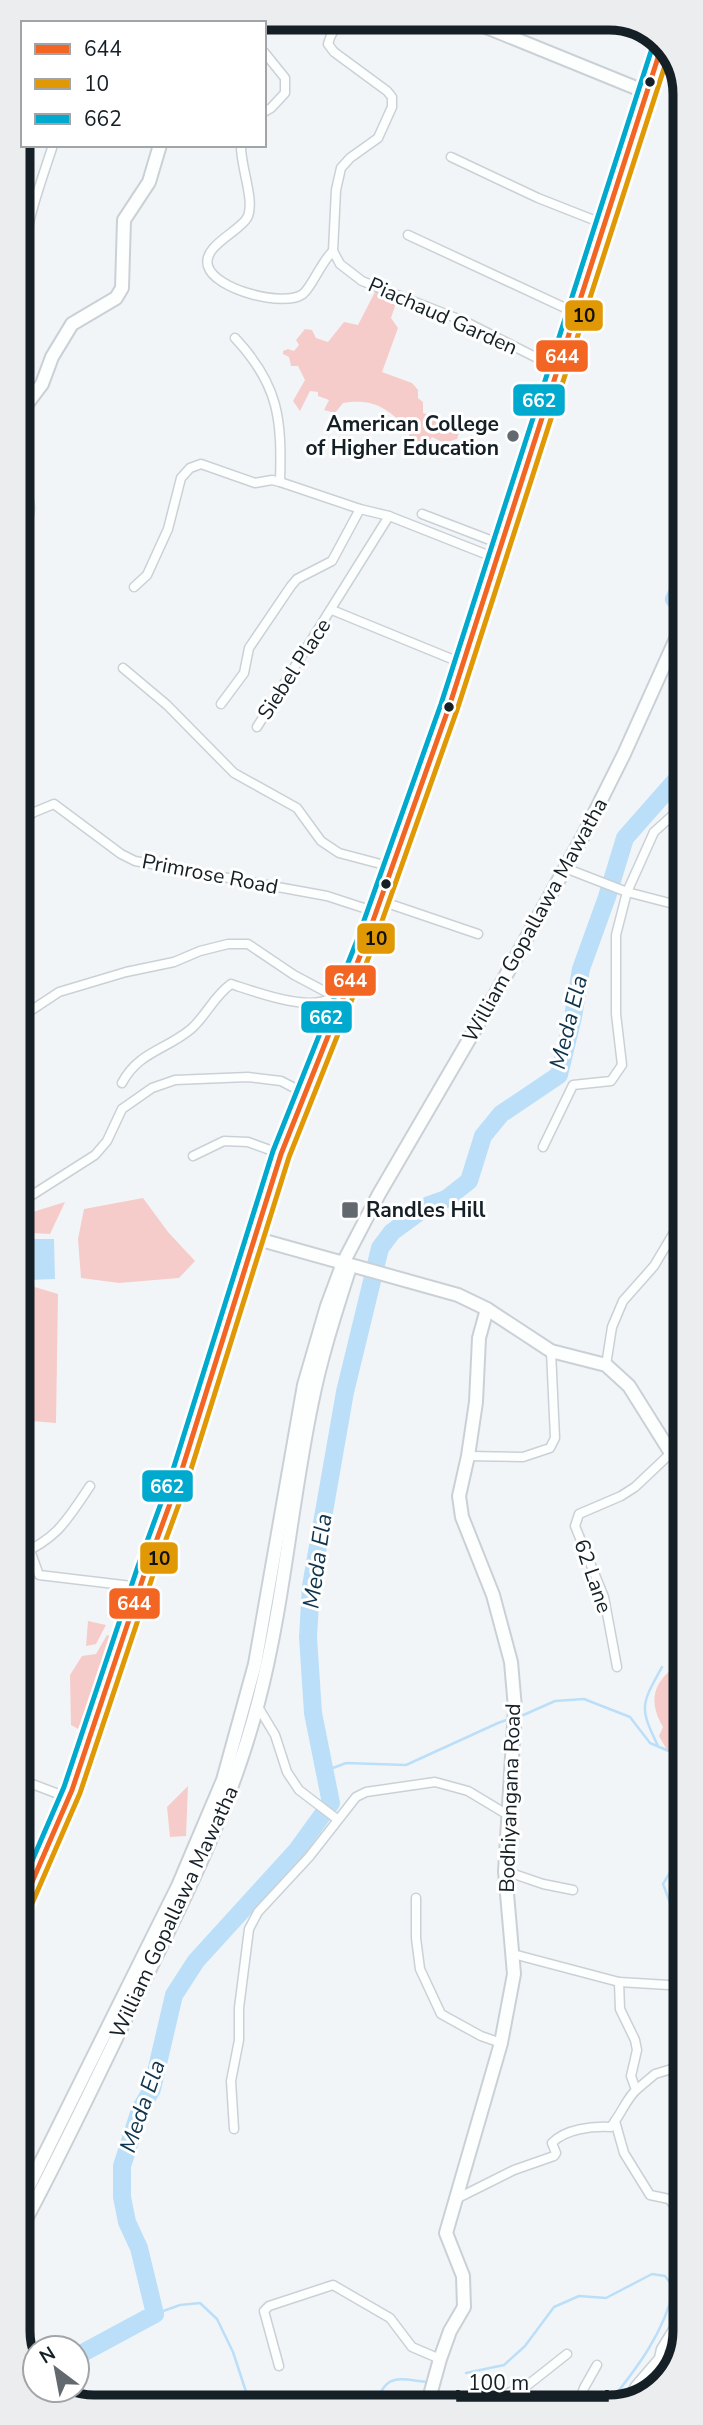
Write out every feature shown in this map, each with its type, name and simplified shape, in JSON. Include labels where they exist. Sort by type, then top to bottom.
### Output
[{"type":"highway","points":[[30,1887],[69,1798],[179,1479],[281,1154],[306,1094],[338,999],[378,907],[464,664],[659,54]]},
{"type":"main road","points":[[494,30],[646,92]]},
{"type":"main road","points":[[30,400],[42,384],[52,357],[72,324],[116,298],[122,288],[124,220],[149,182],[159,147]]},
{"type":"main road","name":"William Gopallawa Mawatha","points":[[30,2184],[178,1886],[223,1780],[257,1651],[304,1385],[324,1316],[370,1210],[606,792],[673,645]]},
{"type":"main road","points":[[254,1238],[458,1295],[488,1309],[551,1351],[606,1366],[629,1386],[671,1453]]},
{"type":"main road","name":"William Gopallawa Mawatha","points":[[30,2211],[190,1887],[228,1802],[257,1705],[277,1619],[312,1403],[347,1264]]},
{"type":"main road","name":"Bodhiyangana Road","points":[[431,2395],[450,2330],[464,2307],[463,2276],[446,2233],[501,2043],[514,1974],[505,1871],[515,1707],[511,1662],[493,1595],[462,1517],[459,1496],[476,1402],[478,1338],[488,1309]]},
{"type":"street","points":[[241,147],[240,156],[251,209],[246,221],[214,247],[208,266],[219,282],[253,295],[287,300],[303,294],[325,258],[333,251],[336,190],[341,167],[378,138],[392,107],[387,90],[334,52],[328,44],[332,30]]},
{"type":"street","points":[[266,54],[285,78],[285,93],[266,111]]},
{"type":"street","points":[[30,219],[52,147]]},
{"type":"street","points":[[451,157],[538,198],[604,224]]},
{"type":"street","points":[[408,235],[576,313]]},
{"type":"street","name":"Piachaud Garden","points":[[333,251],[340,264],[362,282],[466,322],[557,368]]},
{"type":"street","points":[[234,338],[254,358],[271,389],[282,442],[280,482]]},
{"type":"street","points":[[134,587],[148,575],[168,529],[181,478],[190,468],[201,464],[255,483],[272,480],[280,482],[500,552]]},
{"type":"street","points":[[221,704],[244,673],[248,648],[291,586],[297,579],[332,561],[360,509]]},
{"type":"street","points":[[422,513],[500,552]]},
{"type":"street","name":"Siebel Place","points":[[257,727],[389,516]]},
{"type":"street","name":"Siebel Place","points":[[332,610],[464,664]]},
{"type":"street","points":[[123,668],[167,705],[234,773],[297,808],[321,841],[339,853],[392,867]]},
{"type":"street","name":"Primrose Road","points":[[32,813],[54,804],[121,855],[135,861],[378,907]]},
{"type":"street","points":[[543,1147],[573,1086],[611,1081],[622,1065],[616,1014],[616,935],[627,892],[654,832],[673,815]]},
{"type":"street","points":[[565,868],[627,892],[673,904]]},
{"type":"street","points":[[378,907],[478,934]]},
{"type":"street","points":[[30,1011],[59,992],[125,972],[174,962],[200,951],[228,944],[248,944],[294,975],[338,999]]},
{"type":"street","points":[[122,1083],[129,1068],[191,1029],[222,990],[231,985],[281,999],[325,1003],[338,999]]},
{"type":"street","points":[[30,1197],[95,1156],[107,1141],[122,1109],[152,1088],[175,1080],[248,1077],[281,1081],[306,1094]]},
{"type":"street","points":[[193,1156],[224,1141],[248,1142],[281,1154]]},
{"type":"street","points":[[606,1366],[612,1327],[623,1301],[654,1266],[673,1234]]},
{"type":"street","points":[[468,1456],[523,1457],[550,1448],[555,1438],[551,1351]]},
{"type":"street","name":"62 Lane","points":[[617,1667],[604,1597],[575,1526],[579,1514],[628,1492],[671,1453]]},
{"type":"street","points":[[90,1486],[65,1524],[48,1540],[30,1550],[39,1575],[140,1587]]},
{"type":"street","points":[[257,1705],[275,1735],[287,1772],[299,1790],[335,1818]]},
{"type":"street","points":[[234,2129],[231,2081],[239,2040],[239,2008],[249,1929],[258,1912],[300,1867],[335,1818],[356,1797],[366,1792],[435,1782],[468,1791],[508,1815]]},
{"type":"street","points":[[30,1783],[69,1798]]},
{"type":"street","points":[[505,1871],[543,1884],[573,1890]]},
{"type":"street","points":[[416,1898],[416,1938],[420,1969],[441,2014],[481,2036],[501,2043]]},
{"type":"street","points":[[513,1954],[619,1982],[673,1985]]},
{"type":"street","points":[[619,1982],[620,2009],[635,2040],[631,2076],[636,2090]]},
{"type":"street","points":[[456,2199],[514,2170],[554,2156],[556,2153],[552,2143],[559,2136],[596,2126],[611,2127],[623,2111],[626,2099],[655,2074],[673,2069]]},
{"type":"street","points":[[615,2121],[624,2153],[650,2195],[669,2199],[673,2204]]},
{"type":"street","points":[[279,2366],[264,2311],[269,2305],[333,2285],[390,2318],[412,2347],[440,2359]]},
{"type":"street","points":[[633,2391],[659,2358],[661,2349],[673,2330]]},
{"type":"street","points":[[504,2395],[529,2384],[567,2354]]},
{"type":"street","points":[[582,2395],[597,2365]]},
{"type":"shaded area","points":[[376,290],[398,297],[391,318],[398,328],[382,372],[412,383],[418,390],[418,398],[423,402],[423,413],[457,423],[460,429],[457,439],[444,443],[432,437],[428,444],[408,440],[410,431],[395,417],[380,407],[364,402],[343,403],[335,413],[324,410],[329,400],[318,396],[318,392],[310,391],[300,411],[293,401],[305,380],[298,366],[291,366],[289,357],[283,354],[283,351],[294,351],[299,345],[296,340],[305,329],[312,330],[316,338],[328,342],[344,322],[358,325]]},
{"type":"shaded area","points":[[143,1198],[168,1232],[195,1261],[179,1278],[119,1283],[81,1278],[78,1239],[84,1209]]},
{"type":"shaded area","points":[[65,1202],[50,1234],[32,1233],[30,1213]]},
{"type":"shaded area","points":[[30,1286],[58,1294],[56,1423],[30,1421]]},
{"type":"shaded area","points":[[88,1621],[106,1625],[96,1644],[86,1646]]},
{"type":"shaded area","points":[[107,1635],[117,1638],[82,1731],[71,1725],[70,1675],[82,1656],[96,1654]]},
{"type":"shaded area","points":[[673,1668],[673,1753],[667,1750],[659,1736],[663,1727],[655,1706],[657,1688]]},
{"type":"shaded area","points":[[188,1786],[186,1836],[170,1837],[167,1807]]},
{"type":"water","points":[[30,1239],[54,1239],[55,1279],[30,1280]]},
{"type":"waterway","name":"Meda Ela","points":[[91,2348],[155,2314],[139,2248],[127,2222],[122,2197],[122,2166],[140,2110],[152,2089],[174,1995],[196,1961],[297,1850],[331,1803],[313,1713],[308,1637],[311,1586],[345,1392],[380,1248],[392,1232],[429,1205],[446,1199],[469,1181],[483,1136],[501,1114],[559,1075],[581,969],[625,838],[673,783]]},
{"type":"waterway","points":[[658,1746],[645,1714],[645,1706],[646,1698],[662,1667]]},
{"type":"waterway","points":[[519,1717],[555,1701],[584,1699],[630,1717],[650,1743],[673,1753]]},
{"type":"waterway","points":[[325,1771],[346,1763],[406,1765],[509,1719]]},
{"type":"waterway","points":[[673,1868],[663,1884],[673,1908]]},
{"type":"waterway","points":[[466,2373],[504,2365],[525,2346],[554,2307],[579,2296],[606,2298],[652,2274],[665,2276],[673,2287]]},
{"type":"waterway","points":[[615,2394],[656,2335],[673,2291]]},
{"type":"waterway","points":[[155,2314],[180,2305],[200,2303],[217,2319],[233,2352],[247,2395]]},
{"type":"waterway","points":[[379,2395],[384,2387],[394,2380],[428,2382]]},
{"type":"transit line","name":"662","points":[[30,1866],[64,1787],[171,1476],[273,1151],[356,943],[441,704],[652,47]]},
{"type":"transit line","name":"644","points":[[30,1887],[72,1790],[179,1479],[281,1154],[364,946],[449,707],[659,54]]},
{"type":"transit line","name":"10","points":[[30,1908],[80,1793],[187,1482],[289,1157],[372,949],[457,710],[666,63]]},
{"type":"place","name":"American College of Higher Education","points":[[513,436]]},
{"type":"place","name":"Randles Hill","points":[[350,1210]]}]
